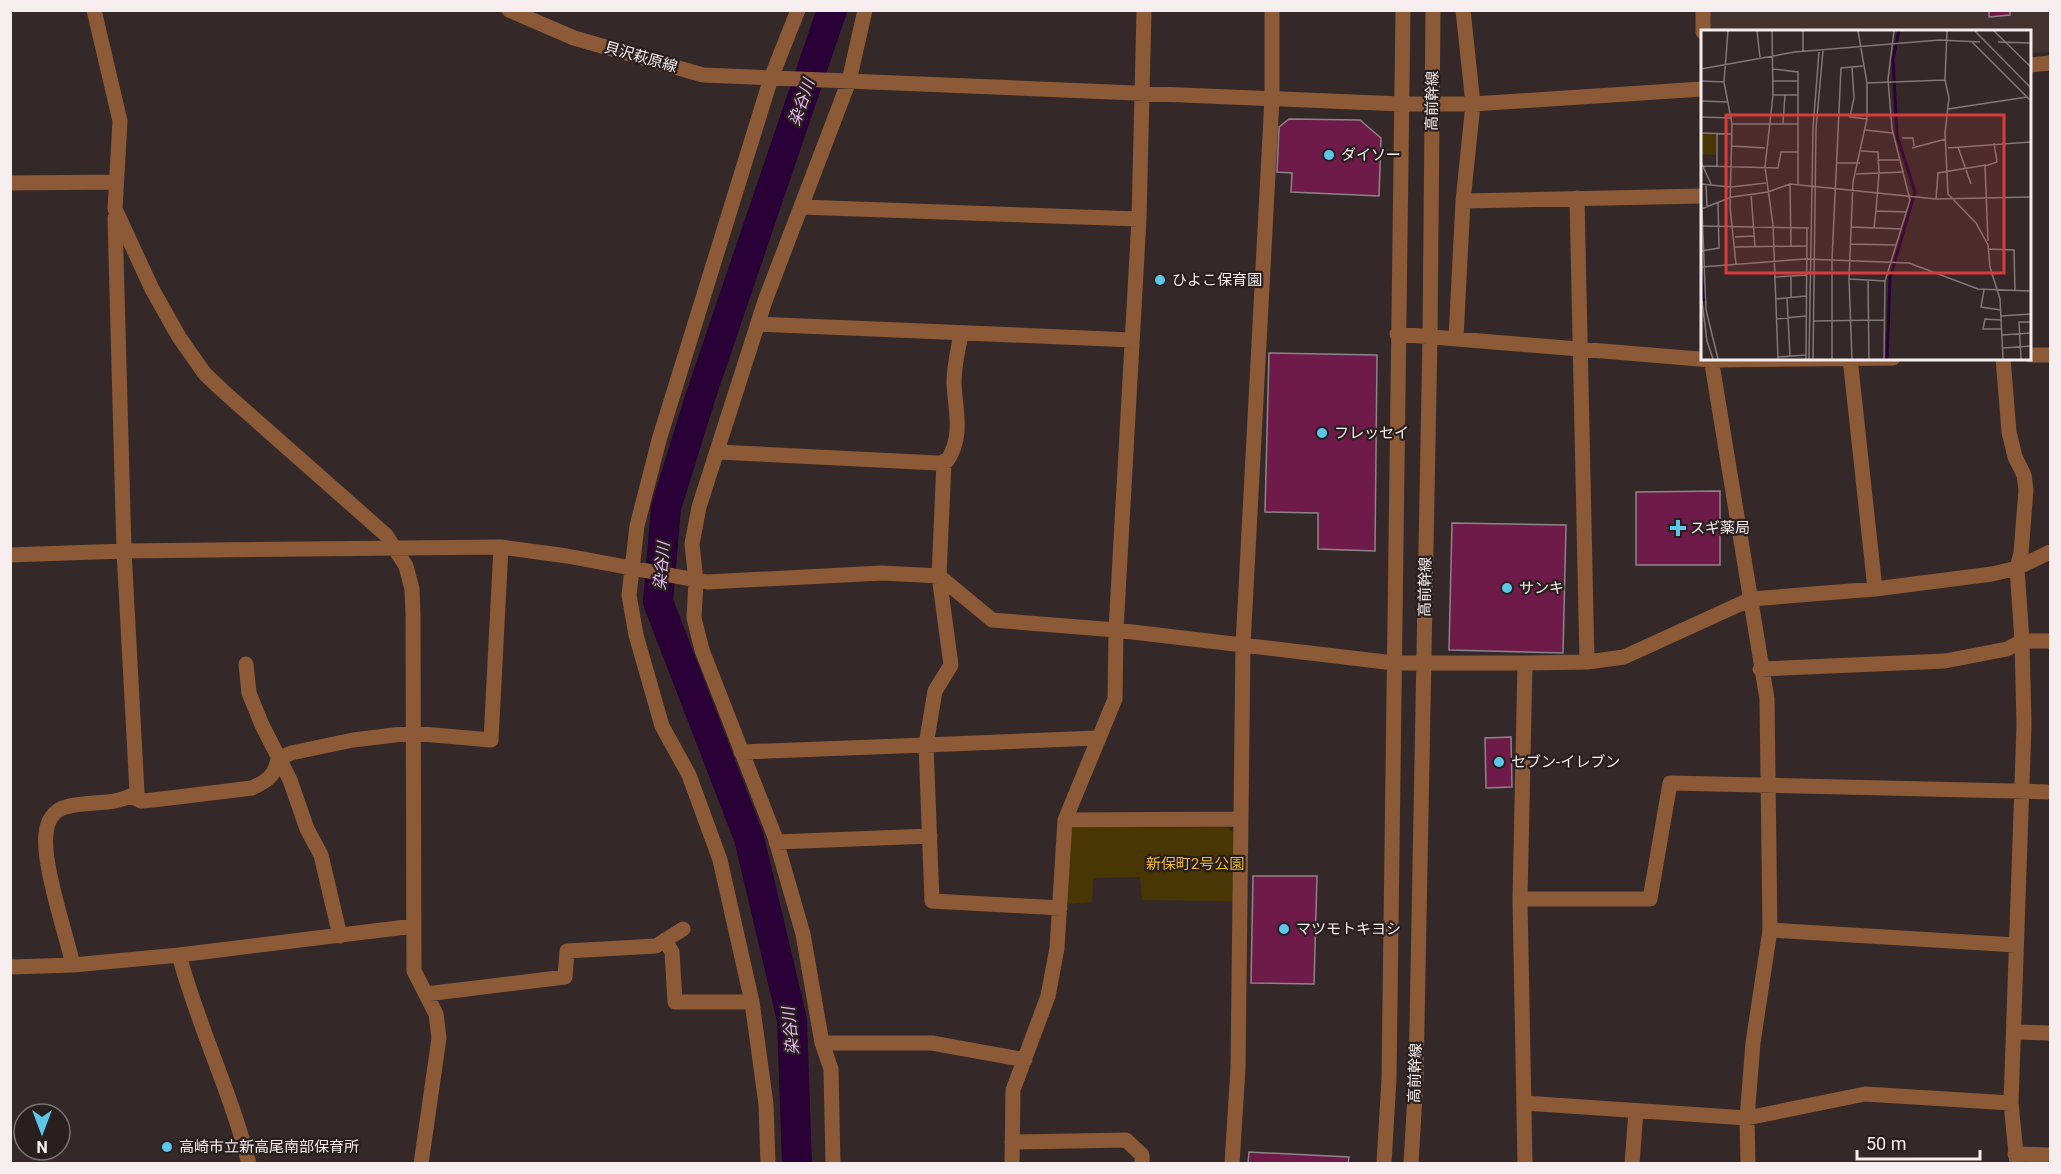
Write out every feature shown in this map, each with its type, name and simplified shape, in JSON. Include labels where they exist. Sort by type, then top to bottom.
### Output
[{"type":"street","points":[[73,965],[47,855],[45,836],[48,823],[54,814],[64,807],[126,800],[137,792],[123,551],[115,209],[120,121],[94,10]]},
{"type":"street","name":"貝沢萩原線","points":[[509,10],[574,38],[703,75],[1401,104],[1473,104],[1701,89]]},
{"type":"street","points":[[768,1164],[766,1104],[752,1002],[720,860],[689,775],[662,726],[645,669],[629,595],[637,526],[659,440],[774,78],[798,10]]},
{"type":"street","points":[[832,1164],[831,1069],[822,1042],[802,934],[776,842],[709,670],[694,618],[696,581],[692,544],[699,507],[758,324],[845,81],[865,10]]},
{"type":"street","points":[[1012,1164],[1013,1090],[1048,996],[1057,948],[1065,820],[1115,699],[1116,630],[1139,219],[1144,10]]},
{"type":"street","points":[[1232,1164],[1238,1068],[1243,645],[1272,98],[1272,10]]},
{"type":"street","name":"高前幹線","points":[[1384,1164],[1389,1078],[1403,10]]},
{"type":"street","name":"高前幹線","points":[[1411,1164],[1416,1078],[1430,336],[1433,10]]},
{"type":"street","points":[[1456,338],[1463,201],[1473,104],[1463,10]]},
{"type":"street","points":[[1703,10],[1703,30]]},
{"type":"street","points":[[2031,65],[2050,63]]},
{"type":"street","points":[[10,183],[116,182]]},
{"type":"street","points":[[1463,201],[1701,196]]},
{"type":"street","points":[[1577,198],[1587,662]]},
{"type":"street","points":[[801,207],[1139,219]]},
{"type":"street","points":[[115,209],[179,337],[205,374],[373,522],[395,547],[406,566],[412,589],[415,734],[414,971],[436,1014],[439,1038],[421,1164]]},
{"type":"street","points":[[758,324],[1132,340]]},
{"type":"street","points":[[718,452],[947,460],[956,447],[958,429],[955,374],[961,334]]},
{"type":"street","points":[[1397,334],[1701,358]]},
{"type":"street","points":[[2031,355],[2050,354]]},
{"type":"street","points":[[1711,360],[1751,599],[1760,669],[1767,699],[1770,930],[1753,1043],[1747,1118],[1748,1164]]},
{"type":"street","points":[[1850,360],[1875,589]]},
{"type":"street","points":[[2003,360],[2009,432],[2015,456],[2024,475],[2026,490],[2021,553],[2017,568],[2024,725],[2011,1102],[2016,1159],[2050,1155]]},
{"type":"street","points":[[944,461],[939,576],[951,665],[935,692],[926,746],[933,901],[1060,908]]},
{"type":"street","points":[[278,759],[291,753],[353,740],[415,734],[491,740],[501,547]]},
{"type":"street","points":[[10,555],[123,551],[501,547],[567,556],[707,582],[882,573],[939,576],[992,620],[1116,630],[1394,663],[1525,663],[1587,662],[1624,657],[1751,599],[1875,589],[1992,574],[2017,568],[2050,552]]},
{"type":"street","points":[[1760,669],[1945,661],[2007,649],[2022,641],[2050,641]]},
{"type":"street","points":[[1525,663],[1520,899],[1525,1164]]},
{"type":"street","points":[[246,664],[249,693],[278,759],[290,780],[307,829],[321,855],[340,936]]},
{"type":"street","points":[[741,752],[1097,738]]},
{"type":"street","points":[[130,796],[141,801],[252,788],[266,781],[276,770],[278,759]]},
{"type":"street","points":[[1520,899],[1650,899],[1670,783],[2050,792]]},
{"type":"street","points":[[1065,820],[1241,819]]},
{"type":"street","points":[[776,842],[930,836]]},
{"type":"street","points":[[10,967],[73,965],[179,955],[414,926]]},
{"type":"street","points":[[426,994],[565,977],[567,951],[656,946],[683,929]]},
{"type":"street","points":[[1770,930],[2016,945]]},
{"type":"street","points":[[665,940],[672,952],[675,1002],[752,1002]]},
{"type":"street","points":[[179,955],[193,1006],[214,1058],[249,1164]]},
{"type":"street","points":[[2014,1032],[2050,1033]]},
{"type":"street","points":[[822,1042],[932,1043],[1025,1060]]},
{"type":"street","points":[[1524,1103],[1747,1118],[1865,1094],[2011,1102]]},
{"type":"street","points":[[1632,1164],[1636,1111]]},
{"type":"street","points":[[1011,1142],[1126,1140],[1142,1155],[1142,1164]]},
{"type":"shaded area","points":[[1710,11],[2050,11],[2050,52],[2031,53],[2031,30],[1711,30]]},
{"type":"green space","name":"新保町2号公園","points":[[1226,827],[1233,832],[1233,901],[1142,900],[1140,877],[1093,878],[1092,902],[1065,904],[1071,828]]},
{"type":"building","points":[[1989,10],[2010,10],[2010,15],[1989,17]]},
{"type":"building","name":"ダイソー","points":[[1289,119],[1360,120],[1381,138],[1379,196],[1291,192],[1292,173],[1277,172],[1279,127]]},
{"type":"building","name":"フレッセイ","points":[[1269,353],[1377,355],[1375,551],[1318,549],[1318,513],[1265,512]]},
{"type":"building","name":"スギ薬局","points":[[1720,491],[1720,565],[1636,565],[1636,492]]},
{"type":"building","name":"サンキ","points":[[1452,523],[1566,525],[1563,653],[1449,650]]},
{"type":"building","name":"セブン-イレブン","points":[[1511,737],[1512,787],[1486,788],[1485,738]]},
{"type":"building","name":"マツモトキヨシ","points":[[1253,876],[1317,876],[1314,984],[1251,983]]},
{"type":"building","points":[[1249,1152],[1349,1157],[1348,1164],[1248,1164]]},
{"type":"waterway","name":"染谷川","points":[[797,1164],[792,1020],[749,838],[658,602],[666,508],[701,395],[832,10]]},
{"type":"place","name":"ダイソー","points":[[1329,155]]},
{"type":"place","name":"ひよこ保育園","points":[[1160,280]]},
{"type":"place","name":"フレッセイ","points":[[1322,433]]},
{"type":"place","name":"スギ薬局","points":[[1678,528]]},
{"type":"place","name":"サンキ","points":[[1507,588]]},
{"type":"place","name":"セブン-イレブン","points":[[1499,762]]},
{"type":"place","name":"マツモトキヨシ","points":[[1284,929]]},
{"type":"place","name":"高崎市立新高尾南部保育所","points":[[167,1147]]}]
